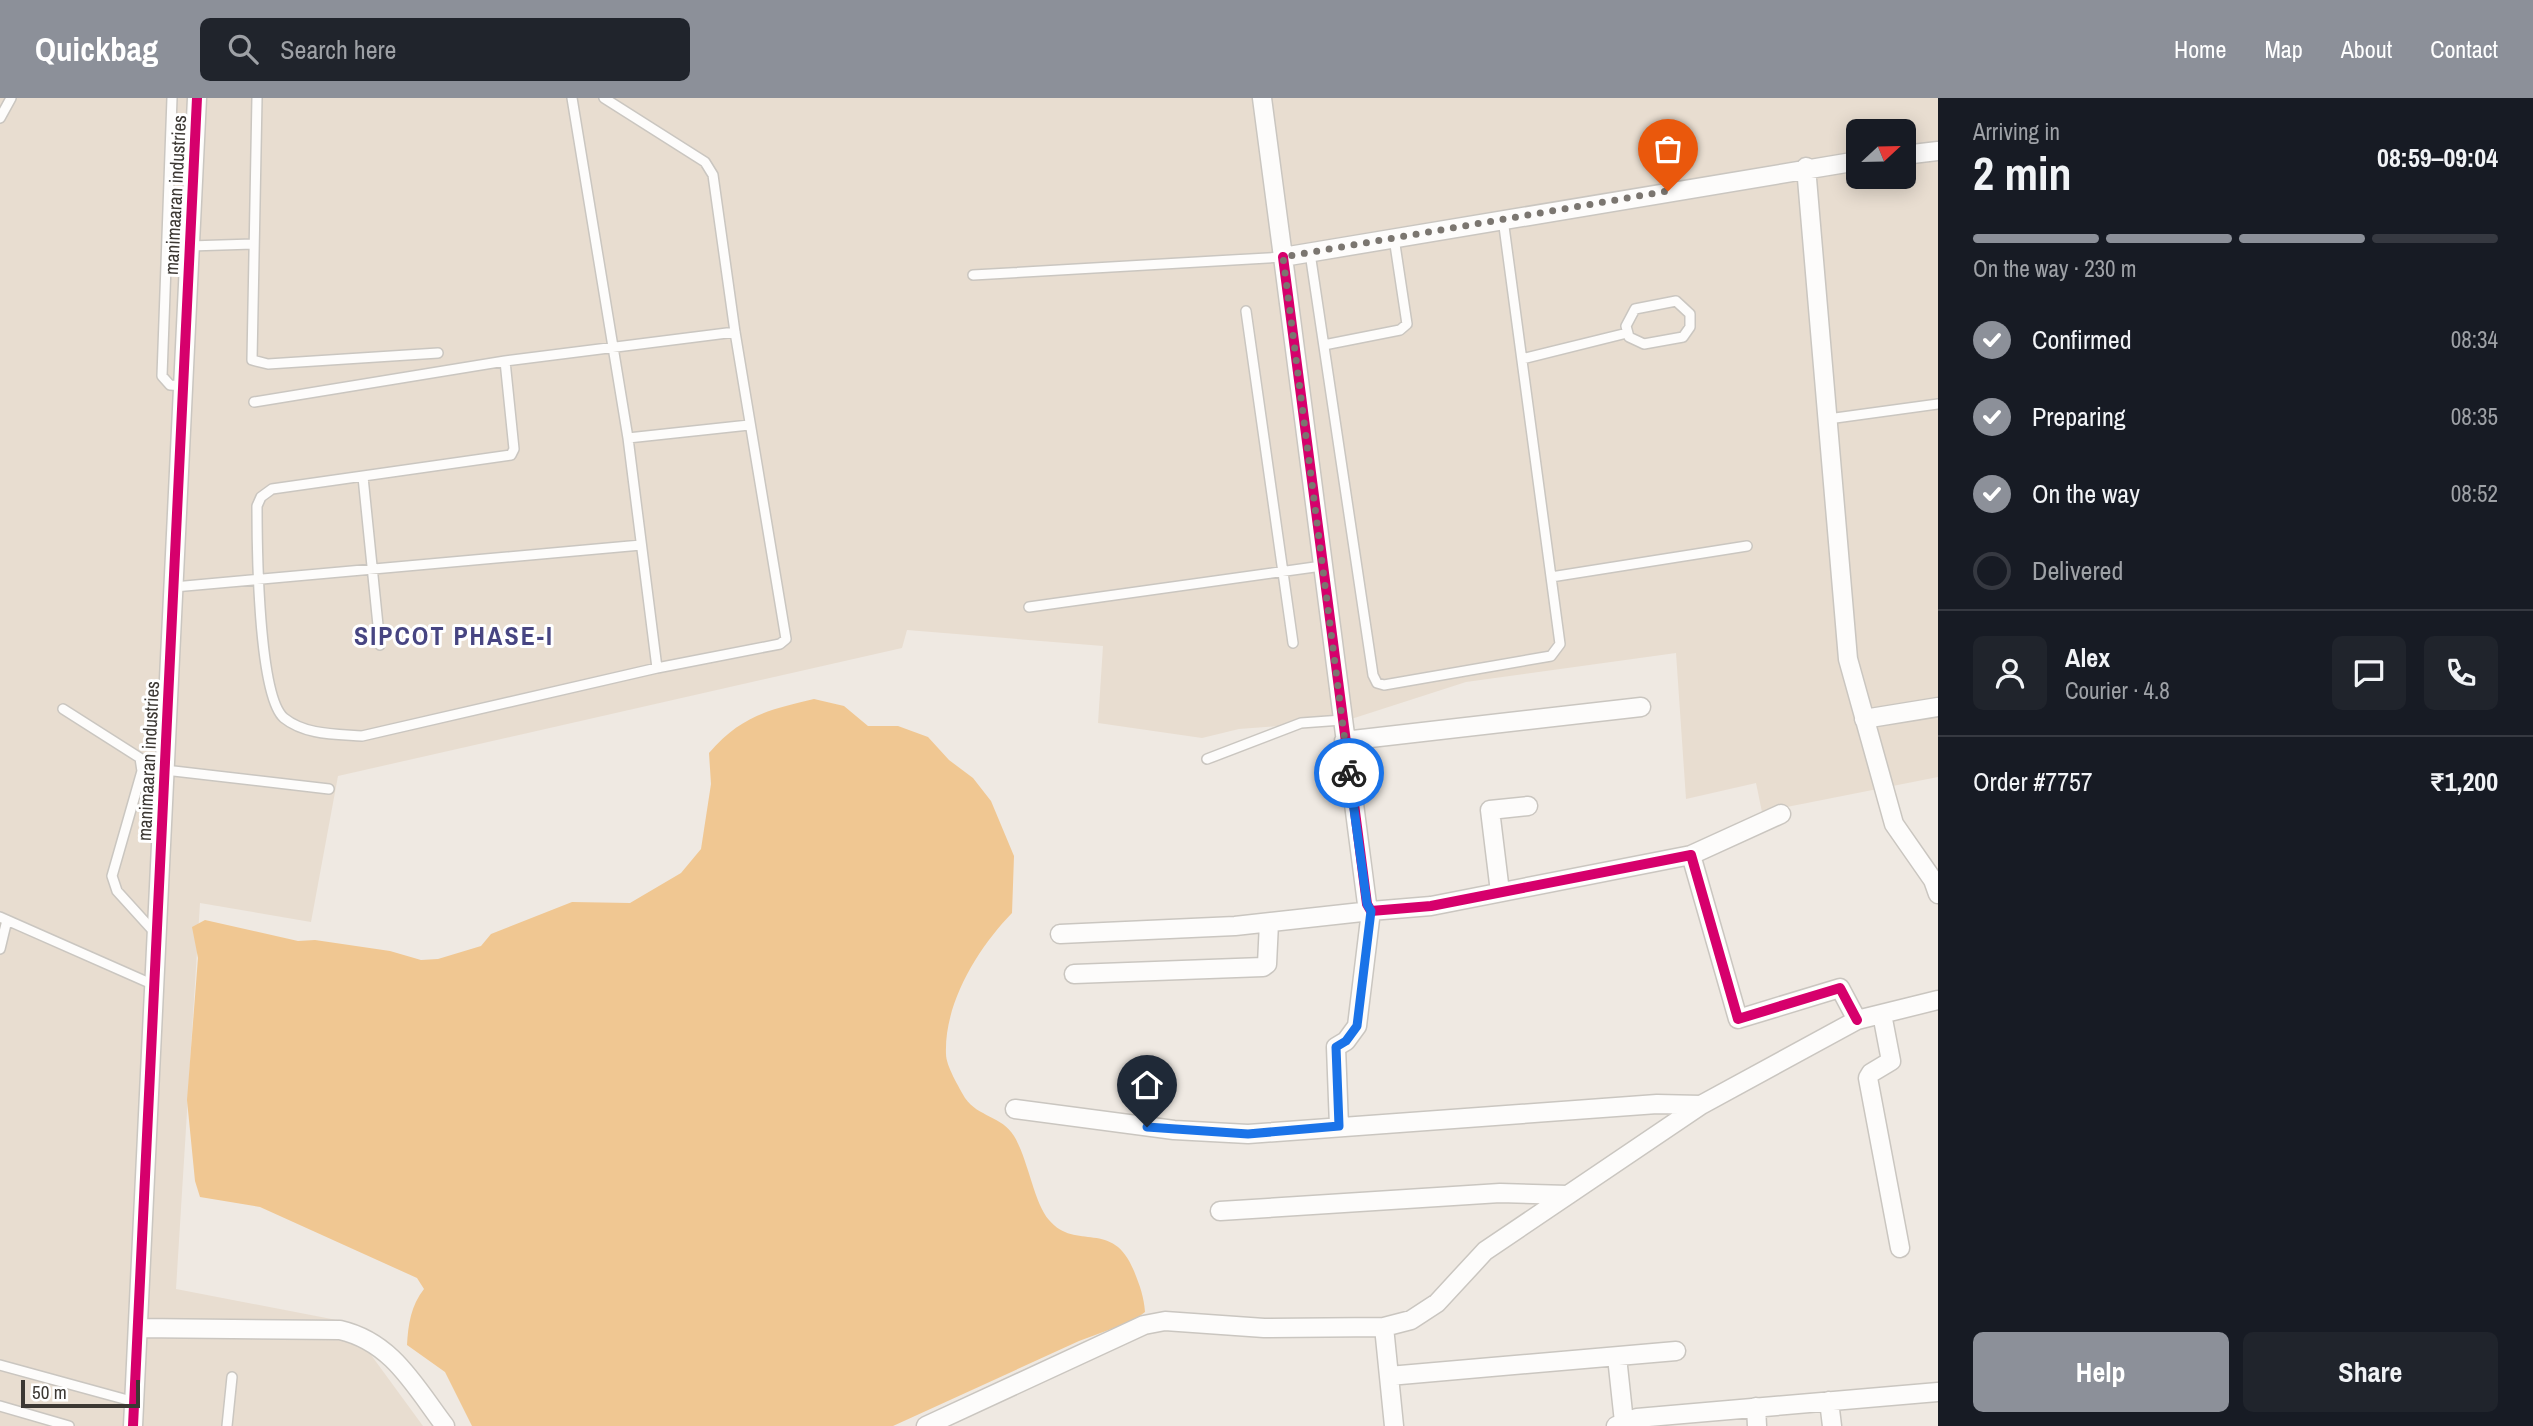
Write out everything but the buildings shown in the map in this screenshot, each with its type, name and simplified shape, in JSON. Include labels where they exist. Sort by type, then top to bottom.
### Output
[{"type":"street","name":"manimaaran industries","points":[[133,1426],[197,98]]},
{"type":"street","points":[[1262,98],[1342,720],[1367,904],[1371,911],[1357,1026],[1346,1041],[1336,1047],[1339,1126]]},
{"type":"street","points":[[1916,154],[1938,151]]},
{"type":"street","points":[[1283,257],[1846,162]]},
{"type":"street","points":[[1806,167],[1848,659],[1894,824],[1933,880],[1938,894]]},
{"type":"street","points":[[1345,741],[1641,707]]},
{"type":"street","points":[[1864,719],[1938,707]]},
{"type":"street","points":[[1500,892],[1490,810],[1528,806]]},
{"type":"street","points":[[1060,934],[1269,923],[1431,906],[1691,855],[1781,814]]},
{"type":"street","points":[[1691,855],[1738,1019],[1840,988],[1857,1020]]},
{"type":"street","points":[[1074,974],[1263,967],[1267,964],[1269,923]]},
{"type":"street","points":[[926,1426],[1144,1325],[1165,1321],[1264,1328],[1384,1327],[1411,1320],[1437,1303],[1485,1251],[1701,1105],[1857,1020],[1938,1000]]},
{"type":"street","points":[[1882,1014],[1891,1061],[1868,1078],[1900,1248]]},
{"type":"street","points":[[1015,1109],[1174,1130],[1248,1134],[1657,1104],[1701,1105]]},
{"type":"street","points":[[1220,1211],[1500,1193],[1569,1195]]},
{"type":"street","points":[[1384,1327],[1394,1426]]},
{"type":"street","points":[[138,1328],[340,1330],[363,1336],[400,1366],[444,1426]]},
{"type":"street","points":[[1389,1376],[1675,1351]]},
{"type":"street","points":[[1617,1357],[1620,1424],[1686,1420],[1756,1408],[1938,1392]]},
{"type":"street","points":[[1829,1401],[1832,1426]]},
{"type":"street","points":[[1756,1408],[1757,1426]]},
{"type":"lane","points":[[0,118],[11,98]]},
{"type":"lane","points":[[173,98],[162,376],[170,384],[183,386]]},
{"type":"lane","points":[[257,98],[252,360],[268,363],[438,353]]},
{"type":"lane","points":[[572,98],[611,349],[628,438],[657,668]]},
{"type":"lane","points":[[505,361],[514,449],[511,454],[266,491],[257,506],[258,579],[271,696],[283,717],[313,732],[362,736],[657,668],[780,644],[786,639],[749,425],[710,167],[604,98]]},
{"type":"lane","points":[[1310,253],[1373,675],[1377,683],[1384,685],[1551,656],[1560,644],[1503,219]]},
{"type":"lane","points":[[1324,345],[1399,330],[1406,324],[1394,238]]},
{"type":"lane","points":[[190,246],[253,244]]},
{"type":"lane","points":[[973,275],[1283,257]]},
{"type":"lane","points":[[1676,301],[1683,304],[1689,314],[1690,327],[1683,337],[1644,344],[1636,342],[1627,333],[1626,326],[1635,309],[1676,301]]},
{"type":"lane","points":[[1246,311],[1293,643]]},
{"type":"lane","points":[[254,402],[505,361],[735,332]]},
{"type":"lane","points":[[1522,359],[1627,333]]},
{"type":"lane","points":[[1828,419],[1938,404]]},
{"type":"lane","points":[[628,438],[749,425]]},
{"type":"lane","points":[[363,477],[370,569],[380,645]]},
{"type":"lane","points":[[174,587],[641,545]]},
{"type":"lane","points":[[1552,577],[1747,546]]},
{"type":"lane","points":[[1029,607],[1322,566]]},
{"type":"lane","points":[[63,709],[140,758],[142,771],[112,876],[117,891],[157,936]]},
{"type":"lane","points":[[1207,759],[1301,723],[1342,720]]},
{"type":"lane","points":[[165,770],[329,789]]},
{"type":"lane","points":[[0,949],[4,918],[154,985]]},
{"type":"lane","points":[[0,1365],[135,1402]]},
{"type":"lane","points":[[227,1426],[232,1377]]},
{"type":"lane","points":[[0,1406],[69,1426]]},
{"type":"shaded area","points":[[0,98],[1938,98],[1938,777],[1762,812],[1756,783],[1686,799],[1676,653],[1466,682],[1345,721],[1239,729],[1202,738],[1098,723],[1103,646],[907,630],[902,648],[338,776],[311,922],[200,903],[176,1289],[347,1322],[423,1426],[0,1426]]},
{"type":"shaded area","points":[[814,699],[844,706],[868,726],[898,726],[928,737],[949,760],[973,778],[991,801],[1014,856],[1012,913],[987,943],[957,996],[947,1035],[948,1064],[970,1104],[1003,1124],[1014,1136],[1039,1203],[1049,1220],[1071,1234],[1105,1240],[1116,1245],[1125,1255],[1140,1287],[1145,1312],[1133,1321],[1079,1341],[893,1426],[472,1426],[445,1372],[407,1345],[411,1316],[424,1289],[417,1278],[260,1207],[200,1197],[195,1181],[187,1100],[198,958],[192,927],[205,920],[298,941],[315,940],[390,951],[421,960],[438,959],[481,946],[491,934],[572,902],[630,903],[681,873],[701,849],[711,784],[709,753],[732,730],[756,716]]},
{"type":"cycle path","points":[[133,1426],[197,98]]},
{"type":"cycle path","points":[[1283,257],[1367,904],[1371,911],[1431,906],[1691,855],[1738,1019],[1840,988],[1857,1020]]},
{"type":"way so far","points":[[1349,773],[1283,257],[1668,191]]},
{"type":"district","name":"SIPCOT PHASE-I","points":[[454,636]]},
{"type":"route","points":[[1147,1127],[1248,1134],[1339,1126],[1336,1047],[1346,1041],[1357,1026],[1371,911],[1367,904],[1349,773]]}]
